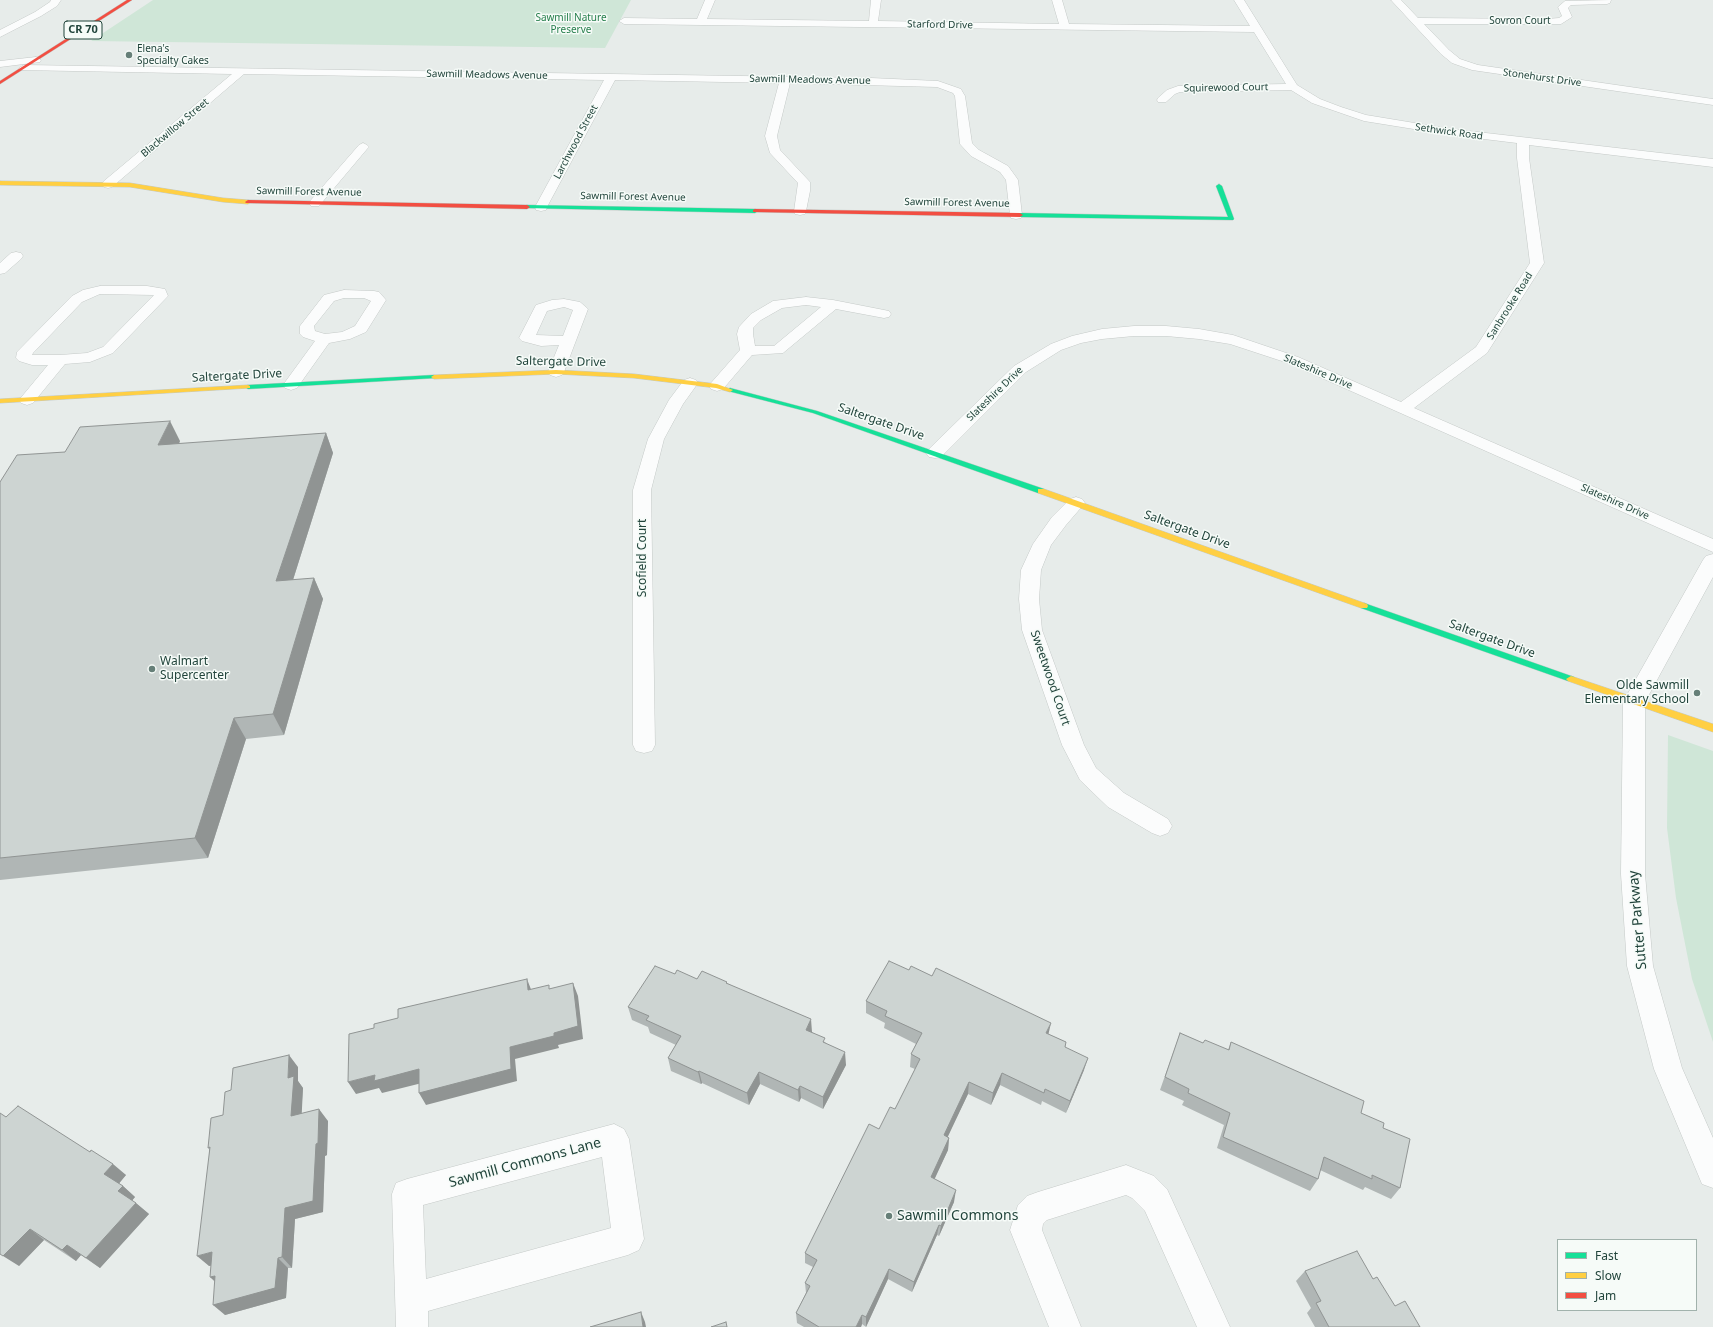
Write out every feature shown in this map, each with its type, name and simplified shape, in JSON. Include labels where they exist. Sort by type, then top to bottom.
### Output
[{"type":"street","points":[[0,34],[38,14],[54,4],[56,0]]},
{"type":"street","name":"CR 70","points":[[3,79],[24,68],[130,0]]},
{"type":"street","points":[[701,22],[710,0]]},
{"type":"street","points":[[874,24],[876,0]]},
{"type":"street","points":[[1057,0],[1065,27]]},
{"type":"street","name":"Sethwick Road","points":[[1239,0],[1293,87],[1316,101],[1364,118],[1423,128],[1713,164]]},
{"type":"street","name":"Stonehurst Drive","points":[[1396,0],[1445,52],[1456,61],[1476,68],[1713,102]]},
{"type":"street","name":"Sovron Court","points":[[1416,21],[1547,22],[1561,20],[1567,17],[1563,7],[1568,3],[1579,1],[1607,1]]},
{"type":"street","name":"Starford Drive","points":[[624,21],[1256,29]]},
{"type":"street","points":[[0,64],[36,60]]},
{"type":"street","name":"Sawmill Meadows Avenue","points":[[24,68],[924,82],[949,87],[957,91],[960,96],[966,144],[975,153],[1004,169],[1012,180],[1016,215]]},
{"type":"street","name":"Blackwillow Street","points":[[108,184],[242,72]]},
{"type":"street","name":"Larchwood Street","points":[[541,207],[611,78]]},
{"type":"street","points":[[785,80],[771,136],[774,151],[804,182],[804,191],[800,211]]},
{"type":"street","name":"Squirewood Court","points":[[1162,100],[1170,92],[1178,89],[1293,87]]},
{"type":"street","name":"Sanbrooke Road","points":[[1403,408],[1482,350],[1537,263],[1523,158],[1523,141]]},
{"type":"street","points":[[315,203],[363,146]]},
{"type":"street","name":"Sawmill Forest Avenue","points":[[0,183],[130,185],[252,202],[1231,219],[1219,186]]},
{"type":"street","points":[[0,270],[16,256]]},
{"type":"street","points":[[27,400],[60,360],[90,357],[108,350],[161,296],[160,292],[147,290],[100,290],[88,293],[77,299],[25,352],[24,358],[32,360],[60,360]]},
{"type":"street","points":[[291,385],[324,338],[345,336],[360,329],[379,300],[374,295],[364,294],[344,294],[329,298],[307,326],[308,334],[324,338]]},
{"type":"street","points":[[748,351],[745,334],[746,327],[756,317],[778,304],[806,301],[833,304],[884,314]]},
{"type":"street","points":[[717,386],[748,351],[778,350],[833,304]]},
{"type":"street","name":"Slateshire Drive","points":[[935,453],[1020,369],[1056,347],[1077,339],[1110,333],[1166,331],[1199,334],[1233,340],[1293,360],[1713,546]]},
{"type":"street","points":[[556,372],[568,340]]},
{"type":"street","name":"Saltergate Drive","points":[[0,401],[510,373],[556,372],[634,376],[717,386],[815,412],[935,453],[1634,702],[1713,728]]},
{"type":"street","name":"Scofield Court","points":[[644,745],[642,490],[656,439],[675,403],[690,383]]},
{"type":"street","name":"Sweetwood Court","points":[[1076,503],[1059,521],[1042,544],[1031,570],[1029,599],[1032,630],[1073,745],[1088,774],[1116,800],[1160,826]]},
{"type":"street","points":[[1634,702],[1713,560]]},
{"type":"street","name":"Sutter Parkway","points":[[1634,702],[1633,874],[1640,966],[1668,1069],[1713,1173]]},
{"type":"street","name":"Sawmill Commons Lane","points":[[614,1139],[628,1239],[411,1313],[407,1194],[614,1139]]},
{"type":"street","points":[[1065,1327],[1026,1230],[1029,1216],[1038,1207],[1126,1180],[1143,1187],[1156,1200],[1214,1327]]},
{"type":"green space","name":"Sawmill Nature Preserve","points":[[153,0],[631,0],[605,48],[91,41]]},
{"type":"green space","points":[[1668,735],[1713,751],[1713,1042],[1692,979],[1676,898],[1667,828]]},
{"type":"building","name":"Walmart Supercenter","points":[[170,421],[158,445],[326,433],[276,581],[314,578],[273,714],[234,718],[195,838],[0,858],[0,482],[17,455],[65,452],[80,427]]},
{"type":"building","points":[[889,961],[909,970],[911,966],[932,976],[936,968],[1051,1023],[1046,1033],[1066,1042],[1065,1047],[1088,1058],[1070,1101],[1045,1089],[1044,1093],[1002,1073],[993,1093],[969,1082],[944,1135],[949,1138],[931,1177],[956,1190],[941,1226],[939,1225],[914,1282],[889,1269],[866,1317],[862,1315],[856,1327],[819,1327],[796,1313],[810,1286],[805,1283],[817,1260],[805,1253],[869,1124],[879,1129],[890,1107],[895,1109],[920,1059],[911,1054],[922,1033],[885,1016],[887,1011],[866,1001]]},
{"type":"building","points":[[655,966],[675,974],[677,970],[697,979],[702,971],[727,982],[726,983],[811,1019],[806,1030],[825,1038],[823,1042],[845,1052],[823,1097],[800,1086],[798,1090],[759,1072],[747,1093],[668,1058],[681,1036],[646,1020],[649,1016],[628,1007]]},
{"type":"building","points":[[527,979],[528,990],[549,985],[549,989],[573,983],[578,1026],[554,1033],[554,1036],[510,1047],[511,1069],[419,1093],[419,1069],[374,1081],[375,1075],[348,1082],[349,1034],[374,1028],[374,1024],[398,1018],[398,1009]]},
{"type":"building","points":[[1180,1033],[1203,1043],[1205,1040],[1229,1050],[1231,1042],[1364,1101],[1361,1113],[1384,1123],[1383,1128],[1410,1139],[1400,1188],[1372,1175],[1372,1179],[1324,1157],[1318,1179],[1223,1137],[1230,1113],[1188,1093],[1189,1089],[1165,1077]]},
{"type":"building","points":[[289,1055],[288,1078],[294,1076],[291,1116],[319,1109],[318,1143],[316,1144],[313,1201],[285,1208],[282,1257],[278,1258],[275,1288],[213,1305],[215,1276],[210,1277],[212,1252],[197,1256],[210,1147],[208,1148],[211,1118],[223,1115],[225,1092],[231,1090],[233,1068]]},
{"type":"building","points":[[18,1106],[90,1152],[91,1150],[113,1164],[104,1174],[123,1186],[118,1191],[136,1203],[86,1258],[67,1245],[62,1250],[30,1229],[3,1256],[0,1254],[0,1113],[6,1117]]},
{"type":"building","points":[[1357,1251],[1373,1279],[1377,1277],[1395,1306],[1405,1301],[1420,1327],[1329,1327],[1316,1303],[1321,1301],[1305,1271]]},
{"type":"building","points":[[641,1312],[643,1327],[590,1327]]},
{"type":"building","points":[[726,1322],[727,1327],[711,1327]]},
{"type":"traffic: fast","points":[[1020,215],[1231,219],[1219,186]]},
{"type":"traffic: fast","points":[[527,207],[755,211]]},
{"type":"traffic: fast","points":[[248,387],[434,377]]},
{"type":"traffic: fast","points":[[730,390],[815,412],[1041,491]]},
{"type":"traffic: fast","points":[[1364,606],[1571,679]]},
{"type":"traffic: slow","points":[[0,183],[130,185],[223,200],[248,202]]},
{"type":"traffic: slow","points":[[434,377],[556,372],[634,376],[717,386],[730,390]]},
{"type":"traffic: slow","points":[[0,401],[248,387]]},
{"type":"traffic: slow","points":[[1041,491],[1364,606]]},
{"type":"traffic: slow","points":[[1571,679],[1713,728]]},
{"type":"traffic: jam","points":[[0,83],[130,0]]},
{"type":"traffic: jam","points":[[248,202],[527,207]]},
{"type":"traffic: jam","points":[[755,211],[1020,215]]},
{"type":"place","name":"Elena's Specialty Cakes","points":[[129,55]]},
{"type":"place","name":"Walmart Supercenter","points":[[152,669]]},
{"type":"place","name":"Olde Sawmill Elementary School","points":[[1697,693]]},
{"type":"place","name":"Sawmill Commons","points":[[889,1216]]}]
